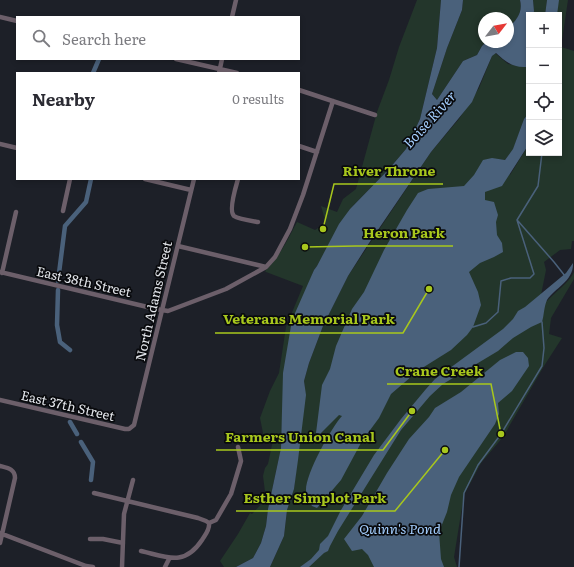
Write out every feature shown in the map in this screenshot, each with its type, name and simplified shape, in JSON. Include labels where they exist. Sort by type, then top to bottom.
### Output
[{"type":"street","points":[[232,16],[236,0]]},
{"type":"street","points":[[0,17],[16,21]]},
{"type":"street","points":[[180,60],[219,71],[222,60]]},
{"type":"street","points":[[300,90],[375,114]]},
{"type":"street","points":[[162,310],[169,310],[226,289],[266,267],[275,257],[290,229],[333,101]]},
{"type":"street","points":[[0,144],[16,148]]},
{"type":"street","points":[[300,146],[317,152]]},
{"type":"street","points":[[63,211],[70,180]]},
{"type":"street","points":[[150,180],[191,190]]},
{"type":"street","name":"North Adams Street","points":[[132,427],[136,421],[194,180]]},
{"type":"street","points":[[238,180],[231,208],[232,214],[236,217],[258,222]]},
{"type":"street","points":[[1,272],[16,212]]},
{"type":"street","points":[[178,246],[266,267]]},
{"type":"street","name":"East 38th Street","points":[[1,272],[162,310]]},
{"type":"street","name":"East 37th Street","points":[[0,400],[125,429],[132,427]]},
{"type":"street","points":[[141,551],[169,559],[184,557],[191,554],[196,549],[208,529],[209,523],[217,518],[231,494],[241,461],[238,447]]},
{"type":"street","points":[[0,466],[11,469],[15,473],[11,500],[1,534],[0,543]]},
{"type":"street","points":[[122,567],[124,514],[133,480]]},
{"type":"street","points":[[94,493],[194,517],[209,523]]},
{"type":"street","points":[[1,534],[93,567]]},
{"type":"street","points":[[90,539],[102,539],[123,543]]},
{"type":"street","points":[[165,567],[169,559]]},
{"type":"green space","points":[[417,0],[441,0],[437,48],[420,119],[406,149],[389,169],[350,209],[314,270],[307,288],[282,423],[281,448],[268,509],[266,526],[261,543],[253,558],[236,567],[224,567],[220,561],[250,513],[252,514],[266,499],[263,476],[265,468],[268,464],[273,440],[264,438],[260,418],[270,391],[279,373],[286,327],[303,286],[265,271],[287,242],[297,222],[315,230],[326,223],[321,206],[337,212],[343,199],[356,189],[377,112]]},
{"type":"green space","points":[[463,0],[520,0],[521,4],[520,12],[514,22],[514,12],[478,12],[478,48],[481,48],[477,55],[463,61],[437,100],[432,94],[447,48],[462,10]]},
{"type":"green space","points":[[533,0],[547,0],[545,12],[534,11]]},
{"type":"green space","points":[[557,0],[568,0],[562,40],[562,12],[556,12]]},
{"type":"green space","points":[[562,47],[574,51],[574,241],[572,241],[571,249],[560,250],[544,262],[546,270],[541,295],[532,302],[547,301],[565,284],[574,272],[574,279],[551,318],[549,334],[562,338],[503,437],[481,463],[464,495],[454,557],[457,567],[270,567],[284,536],[287,510],[294,489],[305,391],[304,381],[323,326],[348,276],[431,152],[459,119],[479,88],[492,56],[495,53],[508,64],[526,67],[526,117],[513,150],[505,160],[496,159],[510,175],[526,149],[526,156],[562,156]]},
{"type":"water","name":"Boise River","points":[[441,0],[463,0],[462,10],[447,48],[432,94],[437,100],[463,61],[477,55],[481,48],[514,48],[514,22],[520,12],[520,0],[533,0],[534,12],[526,12],[526,67],[513,65],[496,53],[492,56],[472,102],[431,152],[348,276],[323,326],[304,381],[306,395],[298,460],[294,489],[287,510],[284,536],[270,567],[236,567],[253,558],[261,543],[266,526],[268,509],[281,448],[283,373],[292,320],[314,270],[339,224],[350,209],[389,169],[406,149],[420,119],[437,48]]},
{"type":"water","points":[[547,0],[559,0],[557,12],[545,12]]},
{"type":"water","points":[[526,117],[526,149],[502,186],[485,192],[485,200],[494,202],[498,215],[496,222],[497,235],[502,243],[503,252],[480,263],[469,272],[478,292],[481,305],[473,327],[451,350],[419,370],[391,394],[379,418],[362,441],[341,480],[317,508],[312,506],[307,497],[306,491],[310,474],[326,441],[342,416],[339,415],[320,434],[316,433],[322,385],[330,369],[336,346],[352,309],[364,292],[384,250],[418,193],[428,189],[464,186],[474,175],[483,160],[492,158],[505,160],[513,149]]},
{"type":"water","points":[[573,263],[570,275],[547,300],[542,322],[513,338],[498,351],[443,384],[430,396],[401,430],[338,531],[328,551],[309,567],[300,567],[311,559],[319,550],[320,544],[328,536],[341,510],[374,455],[426,389],[435,379],[503,329],[513,319],[518,311],[525,307],[566,273]]},
{"type":"water","name":"Quinn's Pond","points":[[516,352],[523,352],[528,358],[529,366],[512,391],[498,403],[499,414],[495,424],[459,477],[451,495],[447,512],[439,532],[441,559],[444,567],[374,567],[368,555],[362,549],[352,551],[344,539],[362,516],[409,439],[435,408],[461,392],[500,360]]},
{"type":"waterway","points":[[93,72],[99,60]]},
{"type":"waterway","points":[[473,327],[486,323],[498,312],[501,281],[511,278],[530,278],[534,274],[517,220],[538,186],[542,156]]},
{"type":"waterway","points":[[58,281],[65,226],[86,202],[91,180]]},
{"type":"waterway","points":[[518,221],[565,276]]},
{"type":"waterway","points":[[58,290],[57,325],[60,342],[70,350]]},
{"type":"waterway","points":[[459,567],[464,493],[478,465],[501,434],[542,366],[544,348],[542,322]]},
{"type":"waterway","points":[[70,422],[77,434]]},
{"type":"waterway","points":[[81,442],[93,462],[91,480]]},
{"type":"place","name":"River Throne","points":[[323,229]]},
{"type":"place","name":"Heron Park","points":[[305,247]]},
{"type":"place","name":"Veterans Memorial Park","points":[[429,289]]},
{"type":"place","name":"Farmers Union Canal","points":[[412,411]]},
{"type":"place","name":"Crane Creek","points":[[501,434]]},
{"type":"place","name":"Esther Simplot Park","points":[[445,450]]}]
